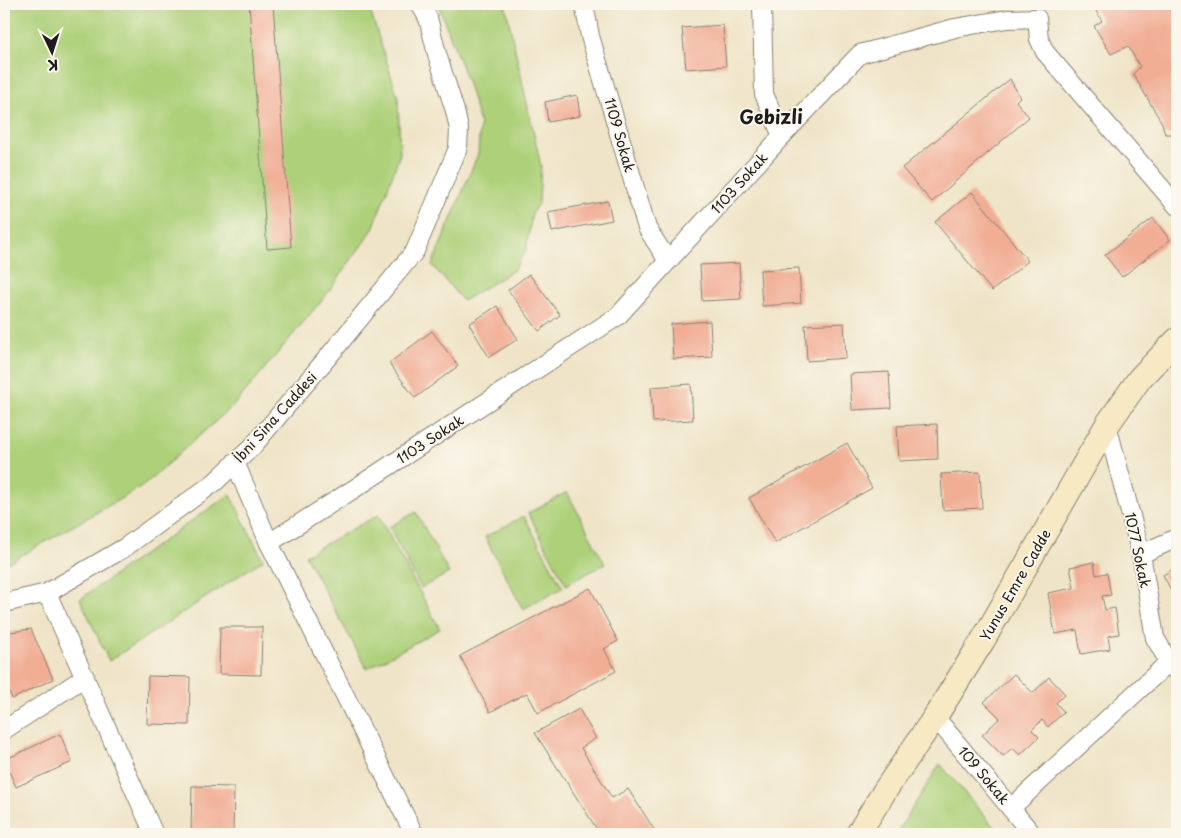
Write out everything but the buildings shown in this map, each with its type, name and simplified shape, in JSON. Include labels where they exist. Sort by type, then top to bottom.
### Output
[{"type":"street","name":"1109 Sokak","points":[[584,4],[590,36],[647,228],[668,261]]},
{"type":"street","points":[[762,4],[764,94],[782,136]]},
{"type":"street","name":"İbni Sina Caddesi","points":[[4,603],[47,593],[124,548],[215,482],[252,446],[415,251],[458,148],[459,129],[456,111],[437,54],[426,9]]},
{"type":"street","name":"1103 Sokak","points":[[270,543],[618,316],[782,136],[860,54],[955,28],[1007,19],[1037,11],[1039,39],[1045,52],[1177,206]]},
{"type":"street","name":"Yunus Emre Cadde","points":[[858,834],[983,640],[1107,424],[1140,378],[1177,340]]},
{"type":"street","name":"1077 Sokak","points":[[1107,424],[1141,554],[1155,638],[1173,666]]},
{"type":"street","points":[[235,462],[270,543],[414,834]]},
{"type":"street","points":[[1141,554],[1177,538]]},
{"type":"street","points":[[47,593],[154,834]]},
{"type":"street","points":[[1012,808],[1173,666]]},
{"type":"street","points":[[4,730],[85,678]]},
{"type":"street","name":"109 Sokak","points":[[935,717],[1032,834]]},
{"type":"green space","points":[[4,4],[368,4],[398,97],[400,154],[373,229],[327,294],[235,404],[143,486],[10,562],[4,563]]},
{"type":"green space","points":[[438,4],[505,4],[541,166],[539,202],[532,213],[526,250],[514,270],[463,301],[432,265],[478,154],[480,124],[467,81]]},
{"type":"green space","points":[[567,492],[605,564],[566,585],[528,513]]},
{"type":"green space","points":[[230,494],[263,560],[109,661],[80,599]]},
{"type":"green space","points":[[416,512],[449,573],[421,588],[389,527]]},
{"type":"green space","points":[[378,515],[440,629],[367,669],[305,555]]},
{"type":"green space","points":[[524,516],[563,588],[523,609],[485,537]]},
{"type":"green space","points":[[940,764],[1000,834],[896,834]]},
{"type":"district","name":"Gebizli","points":[[771,116]]}]
